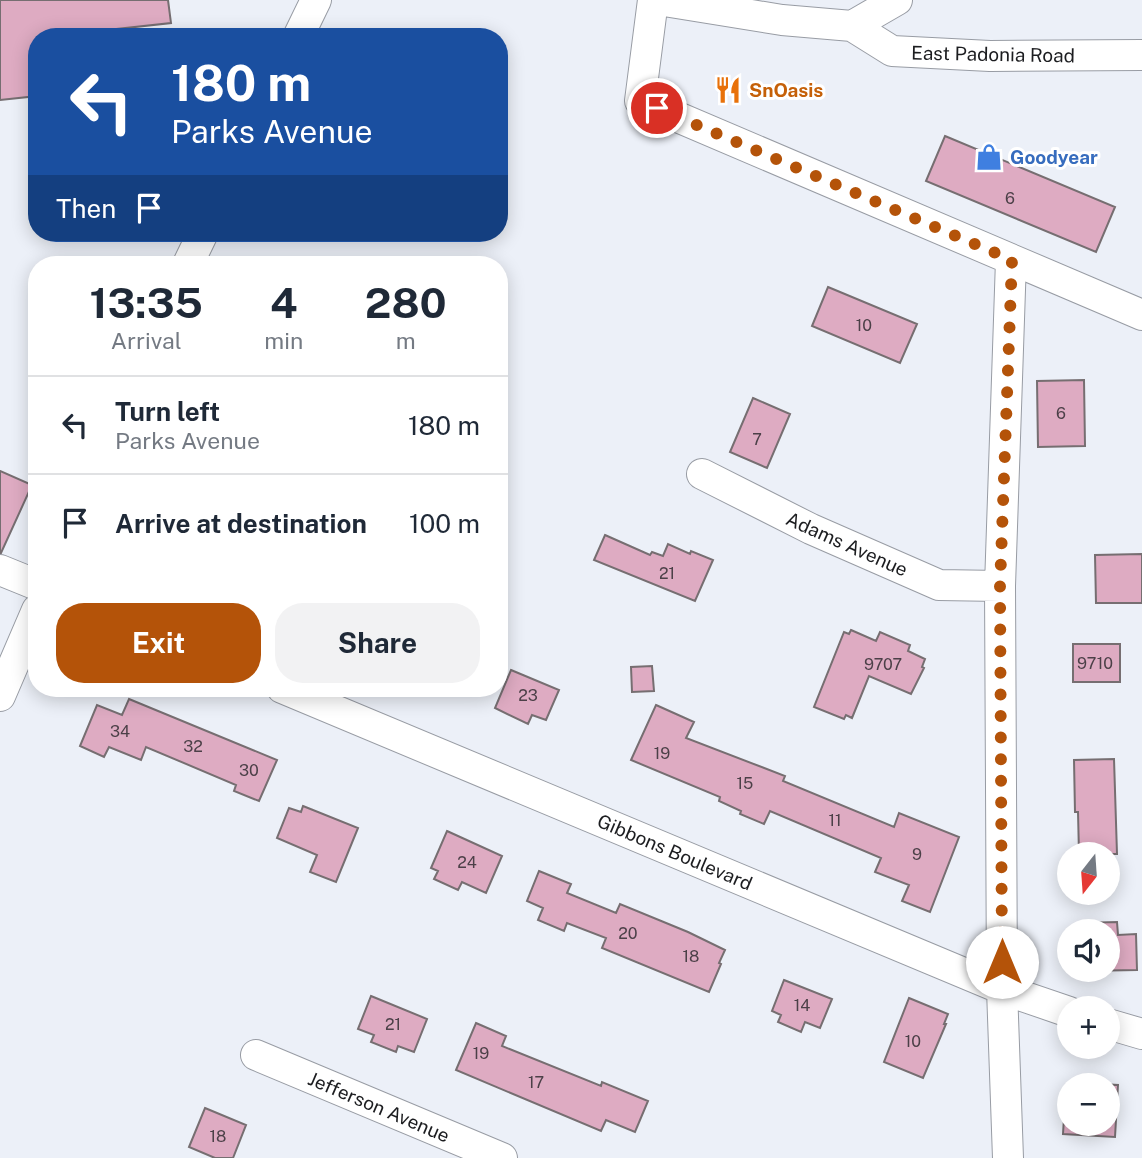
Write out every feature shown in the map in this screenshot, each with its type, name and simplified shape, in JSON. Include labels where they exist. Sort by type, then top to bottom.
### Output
[{"type":"street","points":[[302,28],[316,0]]},
{"type":"street","points":[[656,0],[640,101],[1142,315]]},
{"type":"street","name":"East Padonia Road","points":[[656,0],[782,20],[852,26],[892,51],[990,56],[1142,55]]},
{"type":"street","points":[[852,26],[897,0]]},
{"type":"street","points":[[1008,1158],[1002,989],[1000,586],[1012,260]]},
{"type":"street","name":"Adams Avenue","points":[[702,474],[811,529],[939,585],[1000,586]]},
{"type":"street","points":[[0,570],[28,582]]},
{"type":"street","points":[[0,696],[28,631]]},
{"type":"street","name":"Gibbons Boulevard","points":[[304,697],[1002,989],[1057,1008]]},
{"type":"street","points":[[1120,1028],[1142,1034]]},
{"type":"street","name":"Jefferson Avenue","points":[[256,1055],[502,1158]]},
{"type":"building","points":[[0,0],[168,0],[171,23],[126,28],[28,28],[28,97],[0,100]]},
{"type":"building","points":[[945,136],[1115,207],[1096,252],[926,181]]},
{"type":"building","points":[[828,287],[917,324],[900,363],[812,326]]},
{"type":"building","points":[[1084,380],[1085,446],[1038,447],[1037,381]]},
{"type":"building","points":[[753,398],[790,414],[767,468],[730,452]]},
{"type":"building","points":[[0,471],[28,483],[28,494],[0,553]]},
{"type":"building","points":[[605,535],[650,555],[652,552],[663,556],[668,544],[713,560],[695,601],[594,560]]},
{"type":"building","points":[[1142,554],[1142,603],[1096,603],[1095,555]]},
{"type":"building","points":[[851,630],[876,641],[880,632],[910,645],[908,651],[925,659],[924,668],[911,694],[869,676],[852,718],[846,715],[844,719],[814,707],[844,632],[849,634]]},
{"type":"building","points":[[1073,644],[1120,644],[1120,682],[1073,682]]},
{"type":"building","points":[[652,666],[654,691],[632,692],[631,667]]},
{"type":"building","points":[[511,670],[559,690],[546,720],[532,715],[528,724],[495,708],[500,697],[508,697],[508,677]]},
{"type":"building","points":[[129,699],[277,760],[259,801],[234,791],[236,785],[146,747],[141,760],[109,747],[104,757],[80,746],[97,705],[122,715]]},
{"type":"building","points":[[656,705],[694,722],[686,738],[785,776],[783,781],[894,827],[899,813],[959,837],[930,912],[902,901],[909,885],[875,872],[881,858],[770,811],[764,824],[740,814],[741,811],[719,801],[720,797],[631,760]]},
{"type":"building","points":[[1114,759],[1117,842],[1079,842],[1074,760]]},
{"type":"building","points":[[303,806],[358,828],[336,882],[310,872],[317,855],[277,838],[289,808],[301,812]]},
{"type":"building","points":[[447,831],[502,856],[486,893],[462,882],[458,890],[434,879],[438,871],[431,868]]},
{"type":"building","points":[[539,871],[571,884],[567,893],[616,913],[620,904],[725,950],[709,992],[602,948],[606,938],[567,923],[564,931],[538,920],[543,908],[527,901]]},
{"type":"building","points":[[1136,934],[1137,970],[1120,970],[1120,935]]},
{"type":"building","points":[[784,980],[832,999],[820,1028],[805,1022],[801,1032],[778,1022],[781,1015],[772,1011]]},
{"type":"building","points":[[371,996],[427,1019],[414,1052],[398,1046],[396,1052],[371,1042],[374,1035],[358,1029]]},
{"type":"building","points":[[909,998],[948,1014],[923,1078],[884,1062]]},
{"type":"building","points":[[476,1023],[506,1036],[502,1046],[601,1086],[602,1082],[648,1101],[635,1132],[606,1120],[601,1131],[456,1070]]},
{"type":"building","points":[[205,1108],[246,1125],[233,1158],[215,1158],[189,1147]]},
{"type":"place","name":"SnOasis","points":[[728,90]]},
{"type":"place","name":"Goodyear","points":[[989,157]]},
{"type":"route","points":[[657,108],[1012,260],[1000,586],[1002,962]]}]
